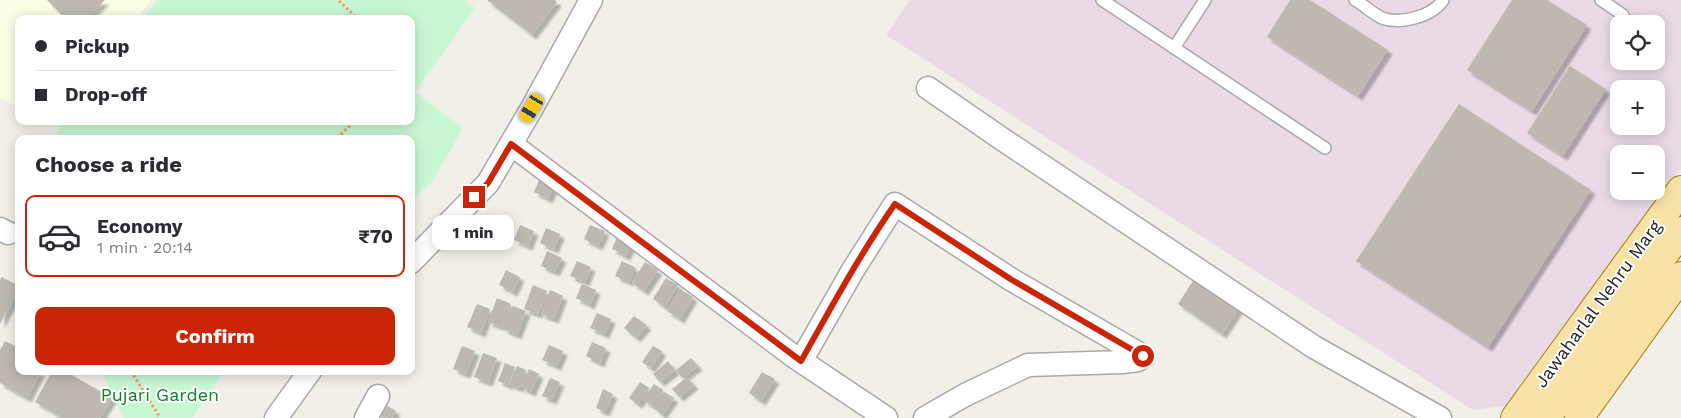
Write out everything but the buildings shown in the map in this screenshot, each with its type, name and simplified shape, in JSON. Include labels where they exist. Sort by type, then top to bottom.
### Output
[{"type":"main road","name":"Jawaharlal Nehru Marg","points":[[1515,418],[1681,190]]},
{"type":"main road","points":[[1546,418],[1681,231]]},
{"type":"main road","points":[[1579,418],[1681,276]]},
{"type":"street","points":[[415,258],[488,183],[532,108],[591,0]]},
{"type":"street","points":[[928,88],[1314,346],[1440,418]]},
{"type":"street","points":[[511,144],[801,361],[886,418]]},
{"type":"street","points":[[801,361],[853,270],[895,204],[1012,280],[1143,356],[1138,360],[1122,362],[1028,365],[965,395],[925,418]]},
{"type":"street","points":[[276,418],[307,375]]},
{"type":"street","points":[[366,418],[378,396]]},
{"type":"lane","points":[[1102,0],[1325,148]]},
{"type":"lane","points":[[1174,48],[1205,0]]},
{"type":"lane","points":[[1355,0],[1383,18],[1408,20],[1438,8],[1443,0]]},
{"type":"lane","points":[[1601,0],[1624,15]]},
{"type":"path","points":[[339,1],[354,15]]},
{"type":"path","points":[[340,135],[351,125]]},
{"type":"path","points":[[133,375],[159,416],[158,418]]},
{"type":"shaded area","points":[[0,0],[151,0],[140,15],[15,15],[15,106],[0,98]]},
{"type":"shaded area","points":[[910,0],[1681,0],[1681,169],[1665,192],[1665,145],[1610,145],[1610,200],[1660,200],[1519,404],[1473,410],[886,35]]},
{"type":"green space","points":[[157,0],[465,0],[475,8],[415,92],[415,15],[146,15]]},
{"type":"green space","points":[[415,92],[463,128],[432,182],[415,196],[415,135],[54,135],[62,125],[415,125]]},
{"type":"green space","name":"Pujari Garden","points":[[103,375],[221,375],[192,418],[123,418]]},
{"type":"route","points":[[474,197],[488,183],[511,144],[801,361],[853,270],[895,204],[1012,280],[1143,356]]}]
